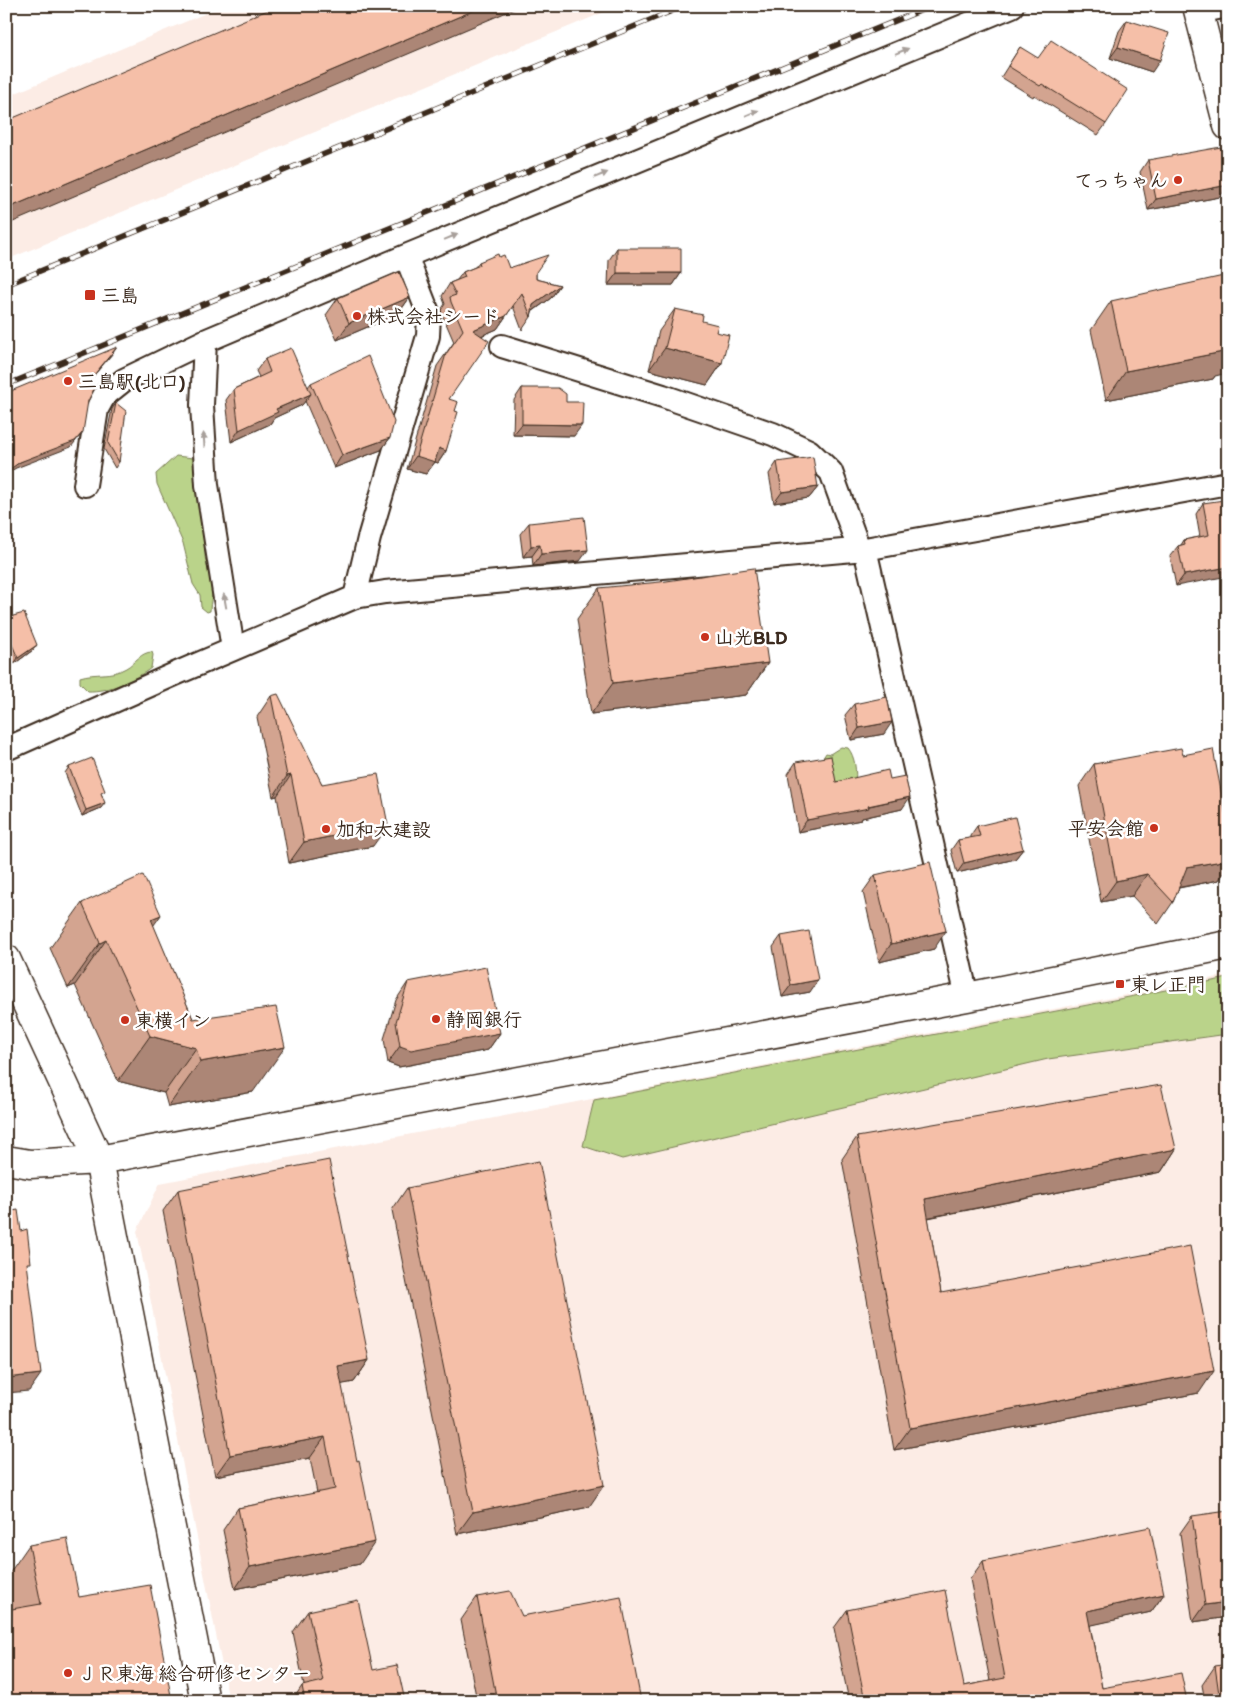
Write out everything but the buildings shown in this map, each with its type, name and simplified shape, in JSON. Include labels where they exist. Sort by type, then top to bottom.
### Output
[{"type":"street","points":[[85,486],[97,409],[104,396],[124,380],[205,342],[406,256],[1012,6]]},
{"type":"street","points":[[1228,6],[1198,9],[1228,126]]},
{"type":"street","points":[[355,597],[369,538],[428,336],[429,315],[406,256]]},
{"type":"street","points":[[205,342],[202,404],[207,485],[233,649]]},
{"type":"street","points":[[502,346],[663,396],[773,434],[809,451],[831,472],[862,549],[967,997]]},
{"type":"street","points":[[6,749],[355,597],[385,592],[862,549],[1228,483]]},
{"type":"street","points":[[6,1160],[30,1164],[100,1160],[967,997],[1228,945]]},
{"type":"street","points":[[6,958],[100,1160],[205,1701]]},
{"type":"shaded area","points":[[223,6],[619,6],[6,260],[6,97]]},
{"type":"shaded area","points":[[1228,975],[1228,1701],[229,1701],[137,1231],[160,1183]]},
{"type":"green space","points":[[176,456],[193,458],[198,464],[206,539],[205,558],[212,590],[210,611],[207,612],[201,607],[200,595],[193,584],[183,543],[157,484],[156,474]]},
{"type":"green space","points":[[148,652],[152,652],[151,668],[129,681],[96,691],[88,691],[80,683],[80,677],[120,671]]},
{"type":"green space","points":[[841,747],[848,748],[852,755],[856,779],[855,783],[838,793],[821,761],[826,753],[830,754]]},
{"type":"green space","points":[[1228,978],[1228,1034],[1048,1059],[622,1159],[583,1146],[594,1100]]},
{"type":"railway","points":[[6,285],[684,6]]},
{"type":"railway","points":[[6,385],[932,6]]},
{"type":"place","name":"てっちゃん","points":[[1178,180]]},
{"type":"place","name":"三島","points":[[90,295]]},
{"type":"place","name":"株式会社シード","points":[[357,316]]},
{"type":"place","name":"三島駅(北口)","points":[[68,381]]},
{"type":"place","name":"山光BLD","points":[[705,637]]},
{"type":"place","name":"平安会館","points":[[1154,828]]},
{"type":"place","name":"加和太建設","points":[[326,829]]},
{"type":"place","name":"東レ正門","points":[[1120,984]]},
{"type":"place","name":"静岡銀行","points":[[436,1019]]},
{"type":"place","name":"東横イン","points":[[125,1020]]},
{"type":"place","name":"ＪＲ東海 総合研修センター","points":[[68,1673]]}]
